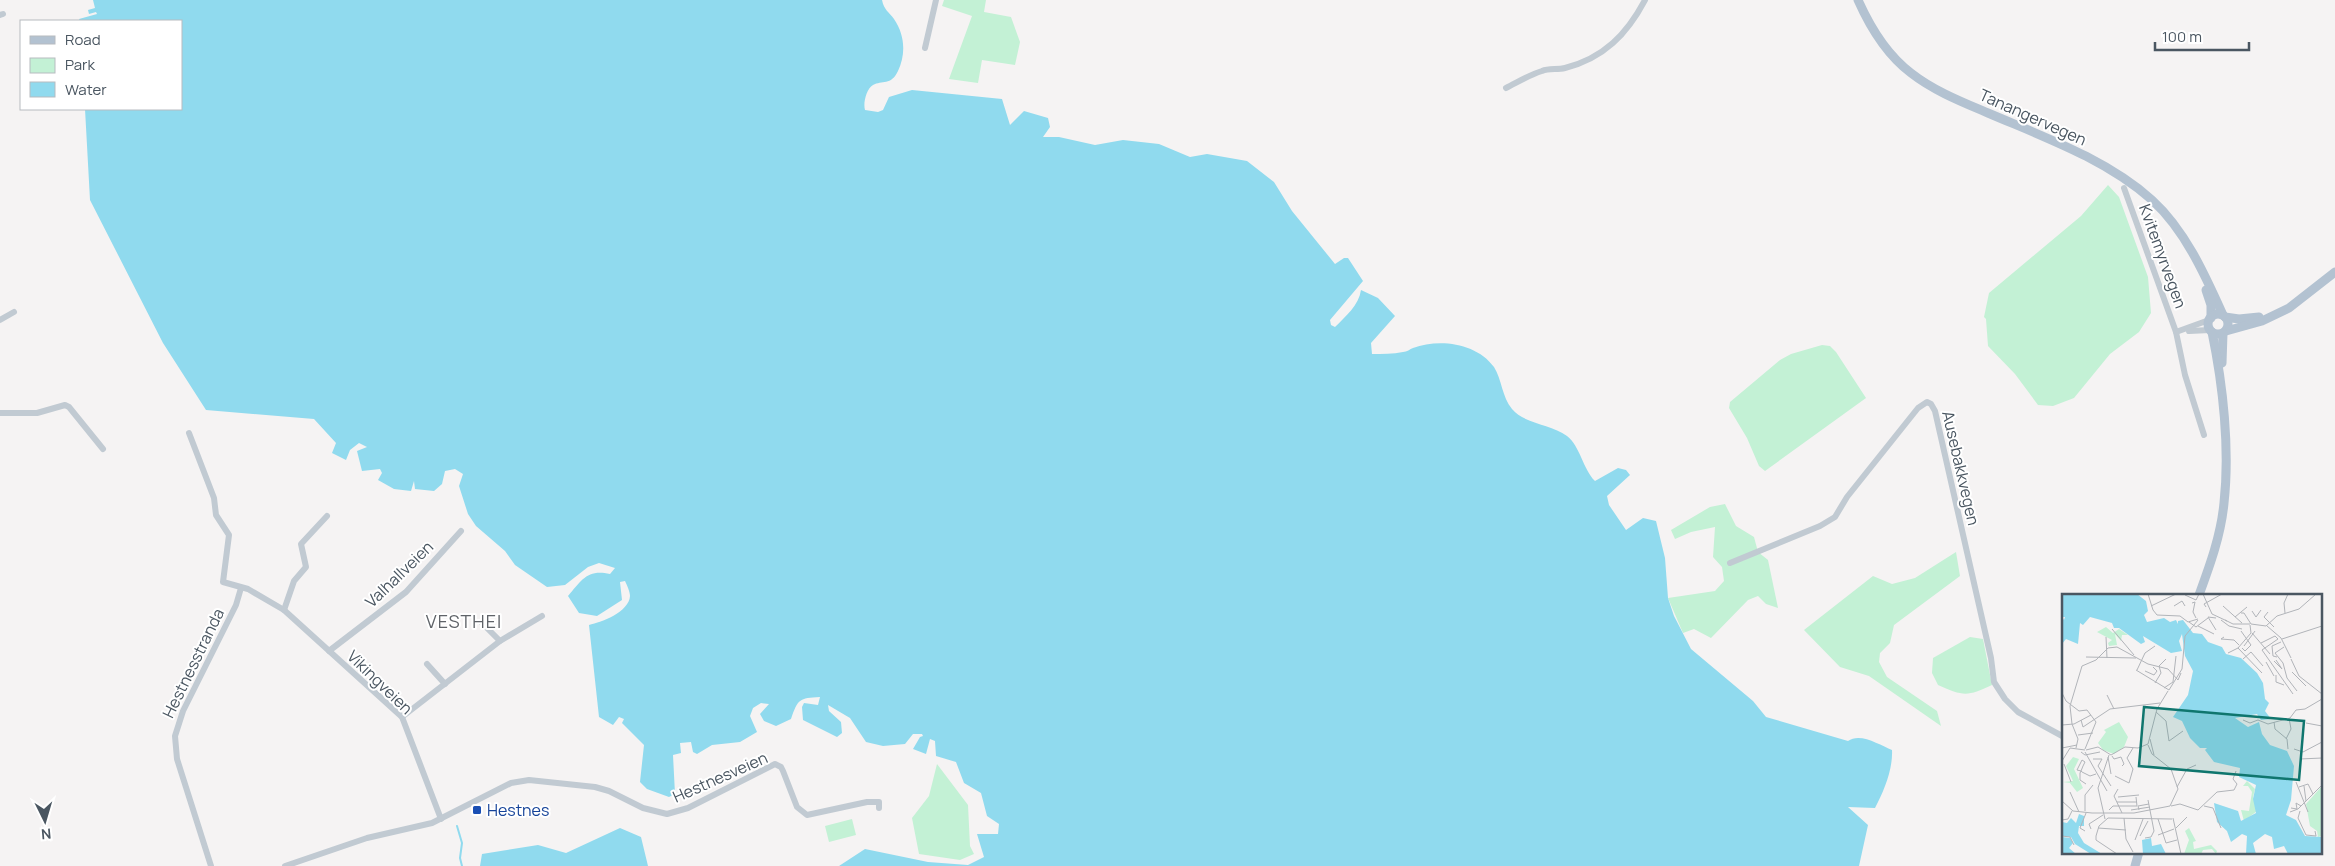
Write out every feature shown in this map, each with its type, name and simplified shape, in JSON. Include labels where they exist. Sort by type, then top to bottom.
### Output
[{"type":"main road","name":"Tanangervegen","points":[[1858,0],[1877,36],[1910,73],[1938,91],[2075,151],[2118,175],[2152,200],[2177,228],[2224,316]]},
{"type":"main road","name":"Tanangervegen","points":[[2196,261],[2208,294],[2211,325],[2221,379],[2226,461],[2224,502],[2216,544],[2199,594]]},
{"type":"main road","points":[[2272,316],[2251,319],[2217,314],[2211,325],[2218,334],[2272,316],[2300,301],[2335,272]]},
{"type":"main road","points":[[2224,316],[2228,322],[2225,332]]},
{"type":"main road","name":"Tanangervegen","points":[[2221,379],[2225,332]]},
{"type":"street","points":[[925,48],[936,0]]},
{"type":"street","points":[[1506,88],[1543,70],[1565,68],[1604,50],[1621,38],[1633,23],[1645,0]]},
{"type":"street","name":"Kvitemyrvegen","points":[[2124,188],[2176,332],[2185,375],[2204,435]]},
{"type":"street","points":[[0,320],[14,312]]},
{"type":"street","name":"Kvitemyrvegen","points":[[2176,332],[2211,325]]},
{"type":"street","name":"Ausebakkvegen","points":[[1730,563],[1820,526],[1835,517],[1847,497],[1918,408],[1927,402],[1931,404],[1986,636],[1994,682],[2002,695],[2018,712],[2062,736]]},
{"type":"street","points":[[0,413],[37,413],[65,405],[69,406],[102,449]]},
{"type":"street","points":[[189,433],[214,498],[216,516],[229,535],[223,582],[245,588]]},
{"type":"street","points":[[284,610],[294,581],[306,568],[301,544],[327,516]]},
{"type":"street","name":"Valhallveien","points":[[329,651],[406,592],[461,531]]},
{"type":"street","name":"Vikingveien","points":[[245,588],[284,610],[402,717],[441,819]]},
{"type":"street","name":"Hestnesstranda","points":[[211,866],[180,768],[175,736],[183,711],[245,588]]},
{"type":"street","points":[[402,717],[500,641],[542,616]]},
{"type":"street","points":[[481,622],[500,641]]},
{"type":"street","points":[[427,664],[445,684]]},
{"type":"street","name":"Hestnesveien","points":[[285,866],[367,838],[424,826],[512,783],[529,780],[595,787],[610,791],[643,808],[667,814],[688,808],[775,764],[784,771],[797,807],[807,815],[867,802],[879,802],[879,808]]},
{"type":"green space","points":[[944,0],[986,0],[984,12],[1011,17],[1020,42],[1015,65],[982,60],[978,83],[949,79],[972,16],[942,6]]},
{"type":"green space","points":[[2108,185],[2119,197],[2148,277],[2151,313],[2139,332],[2110,354],[2074,398],[2053,406],[2038,405],[2015,374],[1988,346],[1986,319],[1984,317],[1989,293],[2081,216]]},
{"type":"green space","points":[[1822,345],[1830,346],[1836,352],[1866,398],[1765,471],[1759,466],[1747,438],[1729,408],[1730,402],[1780,360],[1791,354]]},
{"type":"green space","points":[[1725,504],[1736,526],[1754,537],[1758,552],[1768,560],[1778,608],[1766,604],[1758,596],[1748,600],[1711,638],[1694,629],[1683,633],[1668,598],[1715,591],[1724,581],[1722,567],[1713,557],[1715,527],[1691,532],[1675,539],[1671,530],[1710,507]]},
{"type":"green space","points":[[1956,552],[1960,576],[1894,625],[1890,643],[1880,653],[1879,662],[1887,677],[1937,711],[1941,726],[1869,676],[1840,667],[1804,630],[1873,576],[1892,584],[1915,578]]},
{"type":"green space","points":[[1970,637],[1983,639],[1992,685],[1977,692],[1965,694],[1938,685],[1932,673],[1933,658]]},
{"type":"green space","points":[[937,764],[968,805],[970,846],[974,854],[960,860],[919,854],[912,818],[929,796]]},
{"type":"green space","points":[[852,819],[856,835],[829,842],[825,826]]},
{"type":"water","points":[[93,0],[882,0],[885,9],[894,19],[900,31],[903,45],[901,65],[892,79],[871,87],[867,93],[865,110],[878,112],[883,110],[889,97],[912,90],[1002,99],[1010,125],[1024,111],[1048,118],[1050,127],[1043,137],[1059,137],[1095,145],[1123,140],[1159,144],[1190,157],[1207,154],[1247,161],[1274,182],[1292,211],[1335,264],[1344,258],[1348,258],[1363,281],[1330,320],[1331,325],[1335,327],[1351,310],[1358,301],[1361,290],[1378,298],[1395,316],[1371,343],[1372,354],[1406,352],[1413,348],[1434,343],[1457,345],[1478,352],[1487,359],[1497,372],[1506,399],[1512,409],[1523,418],[1567,436],[1575,446],[1595,481],[1618,468],[1626,470],[1630,475],[1607,496],[1609,505],[1626,530],[1643,518],[1656,521],[1665,558],[1668,598],[1674,616],[1691,649],[1753,701],[1766,717],[1848,741],[1858,738],[1864,739],[1892,750],[1887,780],[1875,808],[1848,807],[1868,825],[1859,866],[839,866],[865,849],[928,862],[968,865],[984,857],[977,834],[998,834],[999,824],[987,816],[981,793],[964,783],[956,762],[936,756],[935,741],[930,739],[926,754],[913,749],[920,737],[923,736],[922,734],[913,734],[905,744],[883,746],[866,742],[850,718],[828,705],[829,711],[841,722],[842,733],[837,737],[803,720],[802,707],[804,703],[818,705],[820,697],[803,699],[796,707],[791,719],[776,726],[764,721],[760,714],[769,704],[761,703],[753,708],[750,716],[757,732],[740,742],[712,745],[697,754],[693,752],[691,742],[680,743],[681,753],[673,755],[675,794],[669,797],[647,789],[640,782],[644,745],[622,723],[624,719],[619,717],[613,725],[599,717],[589,625],[607,619],[620,611],[628,602],[630,593],[625,581],[620,582],[622,600],[597,616],[579,613],[568,596],[586,577],[596,573],[610,574],[615,568],[599,563],[588,567],[565,585],[547,587],[515,565],[505,551],[476,526],[468,514],[459,486],[463,474],[455,469],[445,471],[442,484],[434,491],[415,489],[414,481],[411,491],[394,489],[378,480],[382,473],[380,469],[362,471],[357,451],[367,447],[359,443],[350,450],[346,460],[332,453],[336,443],[314,419],[206,410],[163,343],[90,200],[85,110],[182,110],[182,20],[80,20],[97,14],[96,12],[89,14],[88,10],[95,8]]},
{"type":"water","points":[[620,828],[641,837],[648,866],[480,866],[482,854],[538,845],[566,853]]},
{"type":"waterway","points":[[457,826],[462,843],[460,858],[462,866]]},
{"type":"place","name":"Hestnes","points":[[477,810]]},
{"type":"district","name":"VESTHEI","points":[[464,622]]}]
